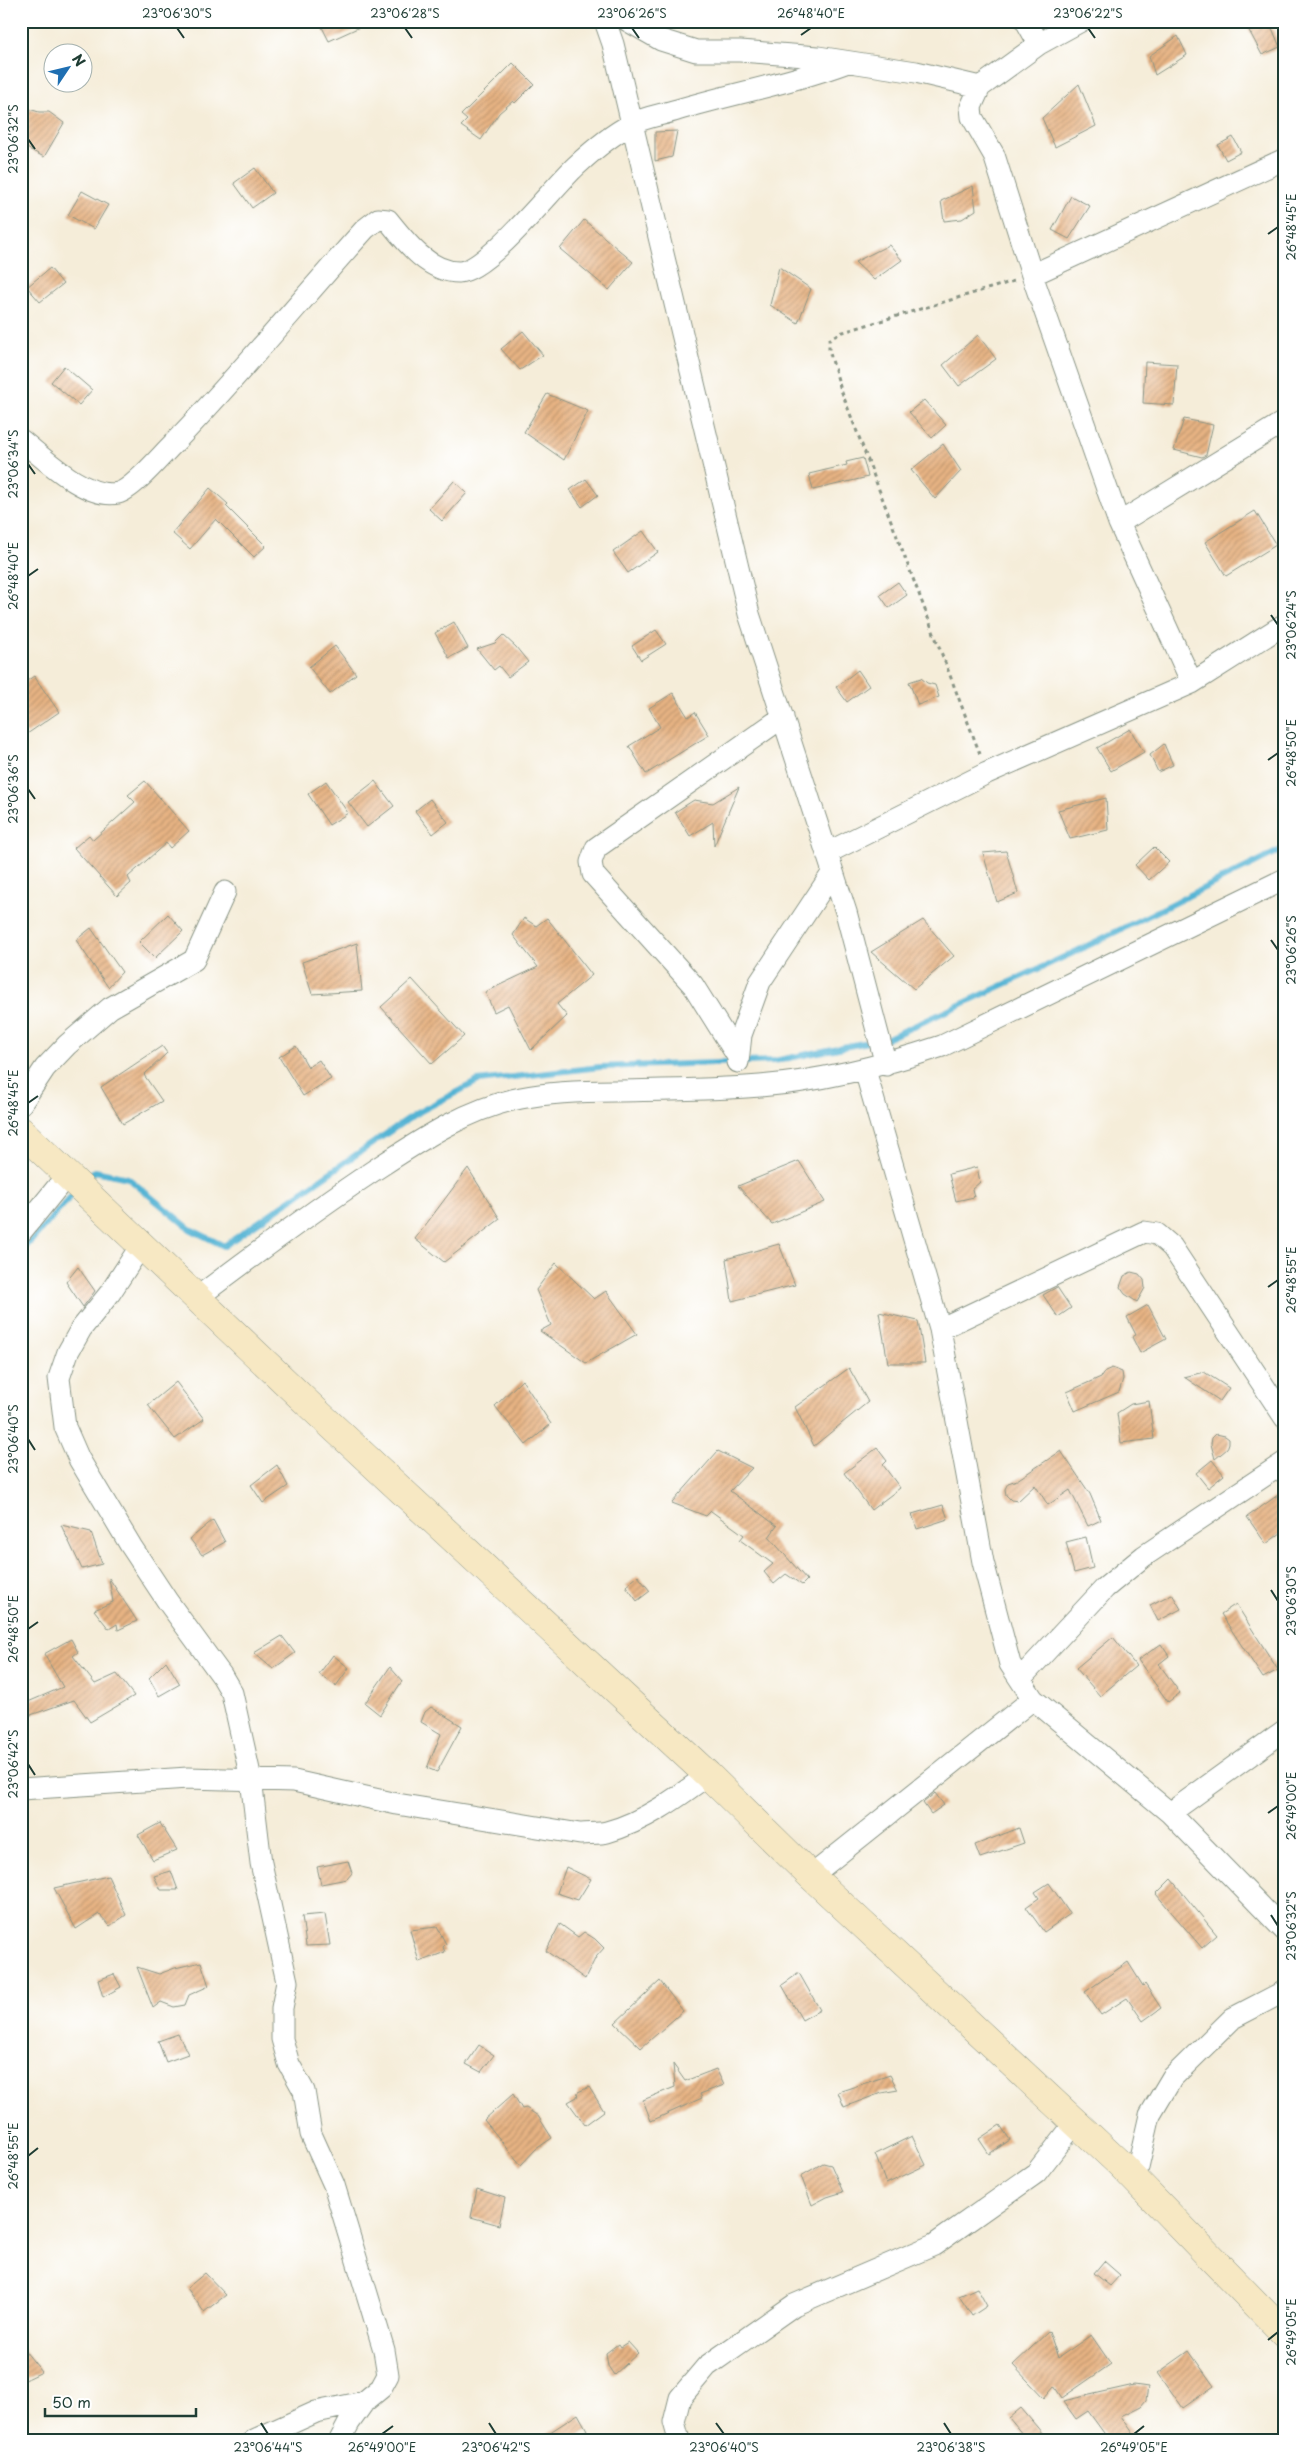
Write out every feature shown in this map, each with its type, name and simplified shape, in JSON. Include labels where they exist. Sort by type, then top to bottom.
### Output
[{"type":"main road","points":[[21,1131],[198,1297],[325,1420],[708,1775],[811,1876],[1076,2123],[1135,2180],[1285,2334]]},
{"type":"street","points":[[605,21],[613,44],[630,124],[749,614],[846,912],[886,1065]]},
{"type":"street","points":[[628,21],[661,40],[696,50],[740,51],[848,62],[916,72],[980,88]]},
{"type":"street","points":[[1026,21],[1039,44]]},
{"type":"street","points":[[1081,21],[1039,44],[980,88],[970,107],[972,117],[994,155],[1032,275],[1119,523],[1192,683]]},
{"type":"street","points":[[21,440],[76,483],[100,494],[119,493],[142,476],[222,394],[365,229],[378,220],[388,220],[425,260],[442,268],[460,272],[473,267],[491,254],[526,220],[576,166],[630,124],[721,96],[813,75],[848,62]]},
{"type":"street","points":[[1032,275],[1285,159]]},
{"type":"street","points":[[1119,523],[1285,421]]},
{"type":"street","points":[[734,1087],[742,1035],[760,982],[830,863],[987,773],[1192,683],[1285,624]]},
{"type":"street","points":[[738,1057],[693,985],[593,874],[591,862],[596,848],[783,716]]},
{"type":"street","points":[[198,1297],[326,1202],[425,1137],[475,1113],[518,1098],[555,1092],[734,1087],[826,1078],[886,1065],[942,1046],[1285,879]]},
{"type":"street","points":[[21,1104],[45,1068],[61,1051],[110,1008],[194,960],[225,892]]},
{"type":"street","points":[[865,1070],[940,1329],[983,1562],[1010,1664],[1033,1699],[1170,1813],[1285,1931]]},
{"type":"street","points":[[21,1232],[68,1174]]},
{"type":"street","points":[[940,1329],[1144,1232],[1157,1234],[1172,1248],[1285,1418]]},
{"type":"street","points":[[142,1244],[110,1292],[81,1330],[68,1352],[59,1378],[65,1427],[79,1460],[131,1546],[232,1693],[251,1779],[261,1863],[287,1982],[282,2008],[282,2039],[289,2064],[304,2091],[311,2134],[334,2185],[384,2350],[388,2375],[381,2388],[364,2402],[340,2440]]},
{"type":"street","points":[[1020,1679],[1106,1588],[1144,1556],[1285,1462]]},
{"type":"street","points":[[811,1876],[1033,1699]]},
{"type":"street","points":[[1170,1813],[1285,1730]]},
{"type":"street","points":[[21,1789],[188,1778],[294,1781],[397,1804],[580,1834],[605,1833],[627,1826],[683,1794],[708,1775]]},
{"type":"street","points":[[1135,2180],[1150,2115],[1172,2078],[1233,2018],[1285,1992]]},
{"type":"street","points":[[679,2440],[674,2422],[680,2398],[707,2366],[794,2305],[934,2245],[1036,2173],[1076,2123]]},
{"type":"street","points":[[254,2440],[316,2412],[364,2402]]},
{"type":"path","points":[[987,773],[841,390],[828,350],[829,340],[840,333],[1032,275]]},
{"type":"building","points":[[319,21],[373,21],[329,41]]},
{"type":"building","points":[[1244,21],[1269,21],[1280,47],[1262,55]]},
{"type":"building","points":[[1178,36],[1187,55],[1155,75],[1149,56]]},
{"type":"building","points":[[513,63],[534,84],[515,103],[513,101],[499,113],[481,140],[461,126],[467,120],[461,115]]},
{"type":"building","points":[[1079,84],[1096,126],[1055,147],[1042,118]]},
{"type":"building","points":[[29,109],[49,112],[64,123],[44,157],[21,145],[21,121]]},
{"type":"building","points":[[677,131],[672,157],[655,161],[655,132]]},
{"type":"building","points":[[1233,137],[1241,152],[1226,160],[1218,145]]},
{"type":"building","points":[[255,168],[273,193],[252,208],[234,183]]},
{"type":"building","points":[[973,186],[976,210],[962,219],[944,221],[941,201]]},
{"type":"building","points":[[82,191],[108,205],[94,229],[68,215]]},
{"type":"building","points":[[1071,196],[1090,206],[1069,239],[1052,230]]},
{"type":"building","points":[[584,220],[633,262],[609,290],[560,249]]},
{"type":"building","points":[[889,245],[902,260],[874,280],[855,262]]},
{"type":"building","points":[[779,267],[811,289],[798,323],[770,305]]},
{"type":"building","points":[[50,268],[63,284],[40,302],[27,287]]},
{"type":"building","points":[[523,331],[543,355],[520,370],[501,349]]},
{"type":"building","points":[[978,335],[996,359],[959,386],[943,365]]},
{"type":"building","points":[[1145,362],[1177,364],[1174,405],[1143,403]]},
{"type":"building","points":[[64,366],[92,390],[79,405],[51,382]]},
{"type":"building","points":[[547,394],[588,411],[564,460],[524,432]]},
{"type":"building","points":[[924,400],[946,425],[932,438],[909,412]]},
{"type":"building","points":[[1184,419],[1213,425],[1206,455],[1202,457],[1174,450]]},
{"type":"building","points":[[943,444],[961,471],[935,499],[911,470]]},
{"type":"building","points":[[863,458],[868,477],[813,490],[809,474],[847,465],[846,462]]},
{"type":"building","points":[[586,479],[598,495],[582,507],[570,490]]},
{"type":"building","points":[[454,481],[467,493],[442,521],[429,509]]},
{"type":"building","points":[[210,488],[228,504],[226,506],[266,546],[254,557],[216,519],[190,549],[172,533]]},
{"type":"building","points":[[1255,511],[1276,545],[1226,576],[1205,542]]},
{"type":"building","points":[[643,531],[658,552],[628,573],[613,552]]},
{"type":"building","points":[[898,582],[907,595],[889,608],[880,595]]},
{"type":"building","points":[[454,622],[468,648],[449,658],[435,633]]},
{"type":"building","points":[[656,630],[666,644],[641,660],[632,646]]},
{"type":"building","points":[[503,635],[528,662],[508,677],[499,666],[494,670],[477,649],[495,643]]},
{"type":"building","points":[[335,646],[356,674],[330,694],[309,667]]},
{"type":"building","points":[[858,670],[869,686],[847,702],[836,687]]},
{"type":"building","points":[[34,676],[59,712],[27,734],[21,726],[21,685]]},
{"type":"building","points":[[921,678],[927,683],[935,685],[939,697],[918,705],[909,682]]},
{"type":"building","points":[[673,693],[688,717],[695,712],[709,735],[646,774],[629,746],[660,727],[649,708]]},
{"type":"building","points":[[1130,729],[1144,752],[1111,771],[1097,748]]},
{"type":"building","points":[[1164,744],[1173,765],[1158,772],[1150,755]]},
{"type":"building","points":[[145,781],[189,831],[170,848],[166,843],[128,877],[131,883],[117,896],[74,848],[89,835],[93,840],[135,802],[128,795]]},
{"type":"building","points":[[326,781],[348,813],[329,825],[308,794]]},
{"type":"building","points":[[375,781],[394,806],[367,827],[348,802]]},
{"type":"building","points":[[739,787],[714,846],[713,822],[690,836],[675,812],[694,800],[713,803]]},
{"type":"building","points":[[1106,798],[1108,830],[1070,839],[1058,810]]},
{"type":"building","points":[[430,799],[448,822],[433,834],[415,811]]},
{"type":"building","points":[[1154,847],[1169,862],[1149,880],[1135,865]]},
{"type":"building","points":[[1006,851],[1018,893],[997,902],[983,853]]},
{"type":"building","points":[[168,914],[183,931],[155,958],[139,942]]},
{"type":"building","points":[[524,918],[536,926],[547,918],[592,975],[557,1004],[567,1016],[531,1050],[508,1005],[494,1012],[485,992],[538,967],[513,935]]},
{"type":"building","points":[[923,920],[954,956],[914,989],[871,952]]},
{"type":"building","points":[[91,928],[122,972],[108,987],[76,940]]},
{"type":"building","points":[[357,943],[362,991],[312,994],[302,962]]},
{"type":"building","points":[[412,979],[464,1036],[432,1064],[381,1007]]},
{"type":"building","points":[[162,1046],[167,1053],[144,1075],[162,1101],[123,1124],[101,1087]]},
{"type":"building","points":[[296,1046],[308,1067],[319,1060],[331,1079],[303,1096],[279,1057]]},
{"type":"building","points":[[799,1161],[825,1202],[772,1224],[738,1186]]},
{"type":"building","points":[[977,1167],[980,1182],[972,1189],[974,1197],[956,1201],[949,1174]]},
{"type":"building","points":[[468,1168],[500,1219],[444,1262],[415,1239]]},
{"type":"building","points":[[779,1244],[795,1285],[732,1301],[726,1259]]},
{"type":"building","points":[[556,1263],[594,1299],[606,1291],[637,1334],[586,1363],[540,1331],[551,1325],[536,1290]]},
{"type":"building","points":[[78,1267],[95,1291],[83,1307],[66,1282]]},
{"type":"building","points":[[1131,1272],[1139,1274],[1144,1280],[1145,1288],[1137,1302],[1125,1294],[1120,1287],[1124,1276]]},
{"type":"building","points":[[1057,1287],[1071,1308],[1058,1317],[1043,1295]]},
{"type":"building","points":[[1148,1305],[1166,1339],[1140,1353],[1132,1337],[1136,1335],[1127,1317]]},
{"type":"building","points":[[879,1312],[918,1321],[925,1363],[888,1363]]},
{"type":"building","points":[[849,1368],[868,1402],[814,1446],[795,1407]]},
{"type":"building","points":[[1112,1368],[1122,1372],[1123,1379],[1119,1392],[1075,1411],[1067,1392],[1101,1377],[1105,1371]]},
{"type":"building","points":[[1204,1372],[1229,1388],[1220,1401],[1184,1377]]},
{"type":"building","points":[[522,1380],[551,1424],[526,1445],[495,1406]]},
{"type":"building","points":[[176,1382],[204,1419],[175,1439],[148,1405]]},
{"type":"building","points":[[1149,1401],[1154,1439],[1121,1443],[1117,1413],[1131,1404]]},
{"type":"building","points":[[1216,1434],[1225,1436],[1229,1439],[1229,1443],[1227,1449],[1215,1459],[1211,1444],[1212,1438]]},
{"type":"building","points":[[877,1448],[887,1461],[883,1465],[900,1488],[871,1510],[844,1473]]},
{"type":"building","points":[[718,1451],[752,1468],[730,1491],[777,1526],[769,1537],[807,1580],[802,1585],[786,1574],[774,1584],[764,1572],[773,1564],[740,1540],[744,1535],[711,1511],[706,1516],[672,1503]]},
{"type":"building","points":[[1061,1451],[1090,1494],[1101,1520],[1088,1526],[1070,1490],[1048,1505],[1035,1485],[1018,1501],[1011,1500],[1006,1495],[1005,1489],[1008,1483],[1017,1480]]},
{"type":"building","points":[[1212,1460],[1224,1475],[1208,1488],[1196,1473]]},
{"type":"building","points":[[277,1465],[288,1486],[263,1503],[251,1485]]},
{"type":"building","points":[[1285,1490],[1285,1530],[1266,1544],[1247,1517]]},
{"type":"building","points":[[943,1505],[948,1519],[917,1529],[912,1514]]},
{"type":"building","points":[[213,1520],[225,1542],[202,1555],[190,1539]]},
{"type":"building","points":[[61,1525],[91,1532],[102,1564],[82,1569]]},
{"type":"building","points":[[1086,1537],[1093,1568],[1074,1573],[1066,1542]]},
{"type":"building","points":[[638,1576],[650,1591],[637,1601],[626,1586]]},
{"type":"building","points":[[109,1578],[137,1621],[118,1630],[117,1624],[109,1629],[94,1610],[113,1602]]},
{"type":"building","points":[[1172,1594],[1181,1609],[1158,1621],[1150,1605]]},
{"type":"building","points":[[1236,1604],[1278,1670],[1263,1678],[1221,1614]]},
{"type":"building","points":[[282,1636],[295,1653],[273,1669],[254,1653]]},
{"type":"building","points":[[1113,1637],[1136,1666],[1100,1696],[1076,1668]]},
{"type":"building","points":[[71,1639],[78,1652],[73,1656],[95,1684],[117,1674],[134,1696],[90,1722],[74,1700],[22,1718],[21,1705],[63,1687],[44,1654]]},
{"type":"building","points":[[1161,1644],[1169,1656],[1159,1664],[1180,1693],[1168,1702],[1138,1660]]},
{"type":"building","points":[[333,1655],[349,1668],[336,1686],[319,1674]]},
{"type":"building","points":[[166,1661],[180,1684],[159,1696],[149,1678]]},
{"type":"building","points":[[390,1667],[402,1681],[380,1715],[365,1703]]},
{"type":"building","points":[[431,1707],[462,1726],[437,1772],[427,1768],[441,1734],[421,1722],[425,1712]]},
{"type":"building","points":[[935,1793],[944,1805],[931,1814],[923,1803]]},
{"type":"building","points":[[160,1823],[177,1850],[153,1860],[138,1835]]},
{"type":"building","points":[[1019,1828],[1024,1843],[980,1858],[975,1845]]},
{"type":"building","points":[[348,1861],[352,1873],[347,1879],[321,1884],[317,1867]]},
{"type":"building","points":[[566,1867],[591,1879],[578,1900],[557,1893]]},
{"type":"building","points":[[171,1871],[178,1890],[161,1890],[154,1876]]},
{"type":"building","points":[[108,1876],[126,1915],[110,1926],[99,1914],[76,1929],[54,1888]]},
{"type":"building","points":[[1171,1879],[1217,1935],[1202,1948],[1156,1894]]},
{"type":"building","points":[[1049,1883],[1070,1914],[1044,1932],[1026,1907],[1039,1898],[1035,1892]]},
{"type":"building","points":[[325,1914],[330,1945],[306,1946],[302,1916]]},
{"type":"building","points":[[560,1924],[578,1937],[584,1932],[604,1948],[596,1957],[585,1979],[546,1951]]},
{"type":"building","points":[[437,1927],[446,1944],[443,1947],[445,1952],[419,1962],[410,1930]]},
{"type":"building","points":[[201,1962],[209,1986],[189,1995],[185,2005],[174,2007],[161,2002],[153,2008],[137,1967],[159,1974]]},
{"type":"building","points":[[1128,1962],[1143,1986],[1145,1984],[1161,2008],[1143,2021],[1127,1998],[1101,2015],[1085,1992]]},
{"type":"building","points":[[799,1973],[820,2010],[802,2020],[782,1985]]},
{"type":"building","points":[[114,1974],[121,1987],[103,1997],[98,1980]]},
{"type":"building","points":[[660,1981],[683,2011],[641,2048],[615,2023]]},
{"type":"building","points":[[178,2034],[188,2054],[166,2062],[158,2041]]},
{"type":"building","points":[[479,2045],[494,2055],[481,2072],[466,2064]]},
{"type":"building","points":[[673,2064],[685,2081],[716,2069],[724,2085],[700,2094],[702,2098],[651,2121],[643,2100],[675,2087]]},
{"type":"building","points":[[890,2075],[898,2090],[881,2093],[844,2107],[838,2092]]},
{"type":"building","points":[[589,2087],[604,2111],[585,2125],[568,2102],[577,2097],[578,2092]]},
{"type":"building","points":[[513,2094],[522,2109],[526,2108],[538,2116],[552,2138],[536,2149],[521,2165],[484,2120]]},
{"type":"building","points":[[1000,2125],[1010,2140],[989,2154],[979,2139]]},
{"type":"building","points":[[912,2136],[926,2165],[886,2184],[875,2154]]},
{"type":"building","points":[[823,2163],[831,2165],[843,2192],[827,2197],[812,2205],[801,2176]]},
{"type":"building","points":[[477,2189],[505,2198],[499,2225],[471,2217]]},
{"type":"building","points":[[1104,2261],[1120,2275],[1110,2286],[1094,2273]]},
{"type":"building","points":[[205,2273],[226,2295],[204,2312],[187,2288]]},
{"type":"building","points":[[977,2288],[987,2306],[972,2316],[959,2296]]},
{"type":"building","points":[[1049,2331],[1058,2358],[1091,2335],[1111,2364],[1062,2398],[1054,2386],[1044,2398],[1013,2365]]},
{"type":"building","points":[[628,2342],[638,2353],[614,2375],[608,2366],[606,2353],[618,2344],[620,2347]]},
{"type":"building","points":[[21,2346],[42,2372],[21,2382]]},
{"type":"building","points":[[1189,2351],[1214,2386],[1183,2408],[1158,2373]]},
{"type":"building","points":[[1134,2385],[1148,2387],[1146,2400],[1141,2406],[1121,2416],[1138,2440],[1109,2440],[1088,2411],[1076,2419],[1063,2401]]},
{"type":"building","points":[[1021,2408],[1048,2440],[1027,2440],[1009,2418]]},
{"type":"building","points":[[578,2414],[587,2430],[573,2440],[538,2440]]},
{"type":"waterway","points":[[84,1182],[95,1171],[128,1178],[190,1229],[224,1246],[415,1114],[478,1081],[600,1067],[774,1061],[888,1038],[1077,951],[1285,848]]},
{"type":"waterway","points":[[21,1252],[75,1192]]}]
